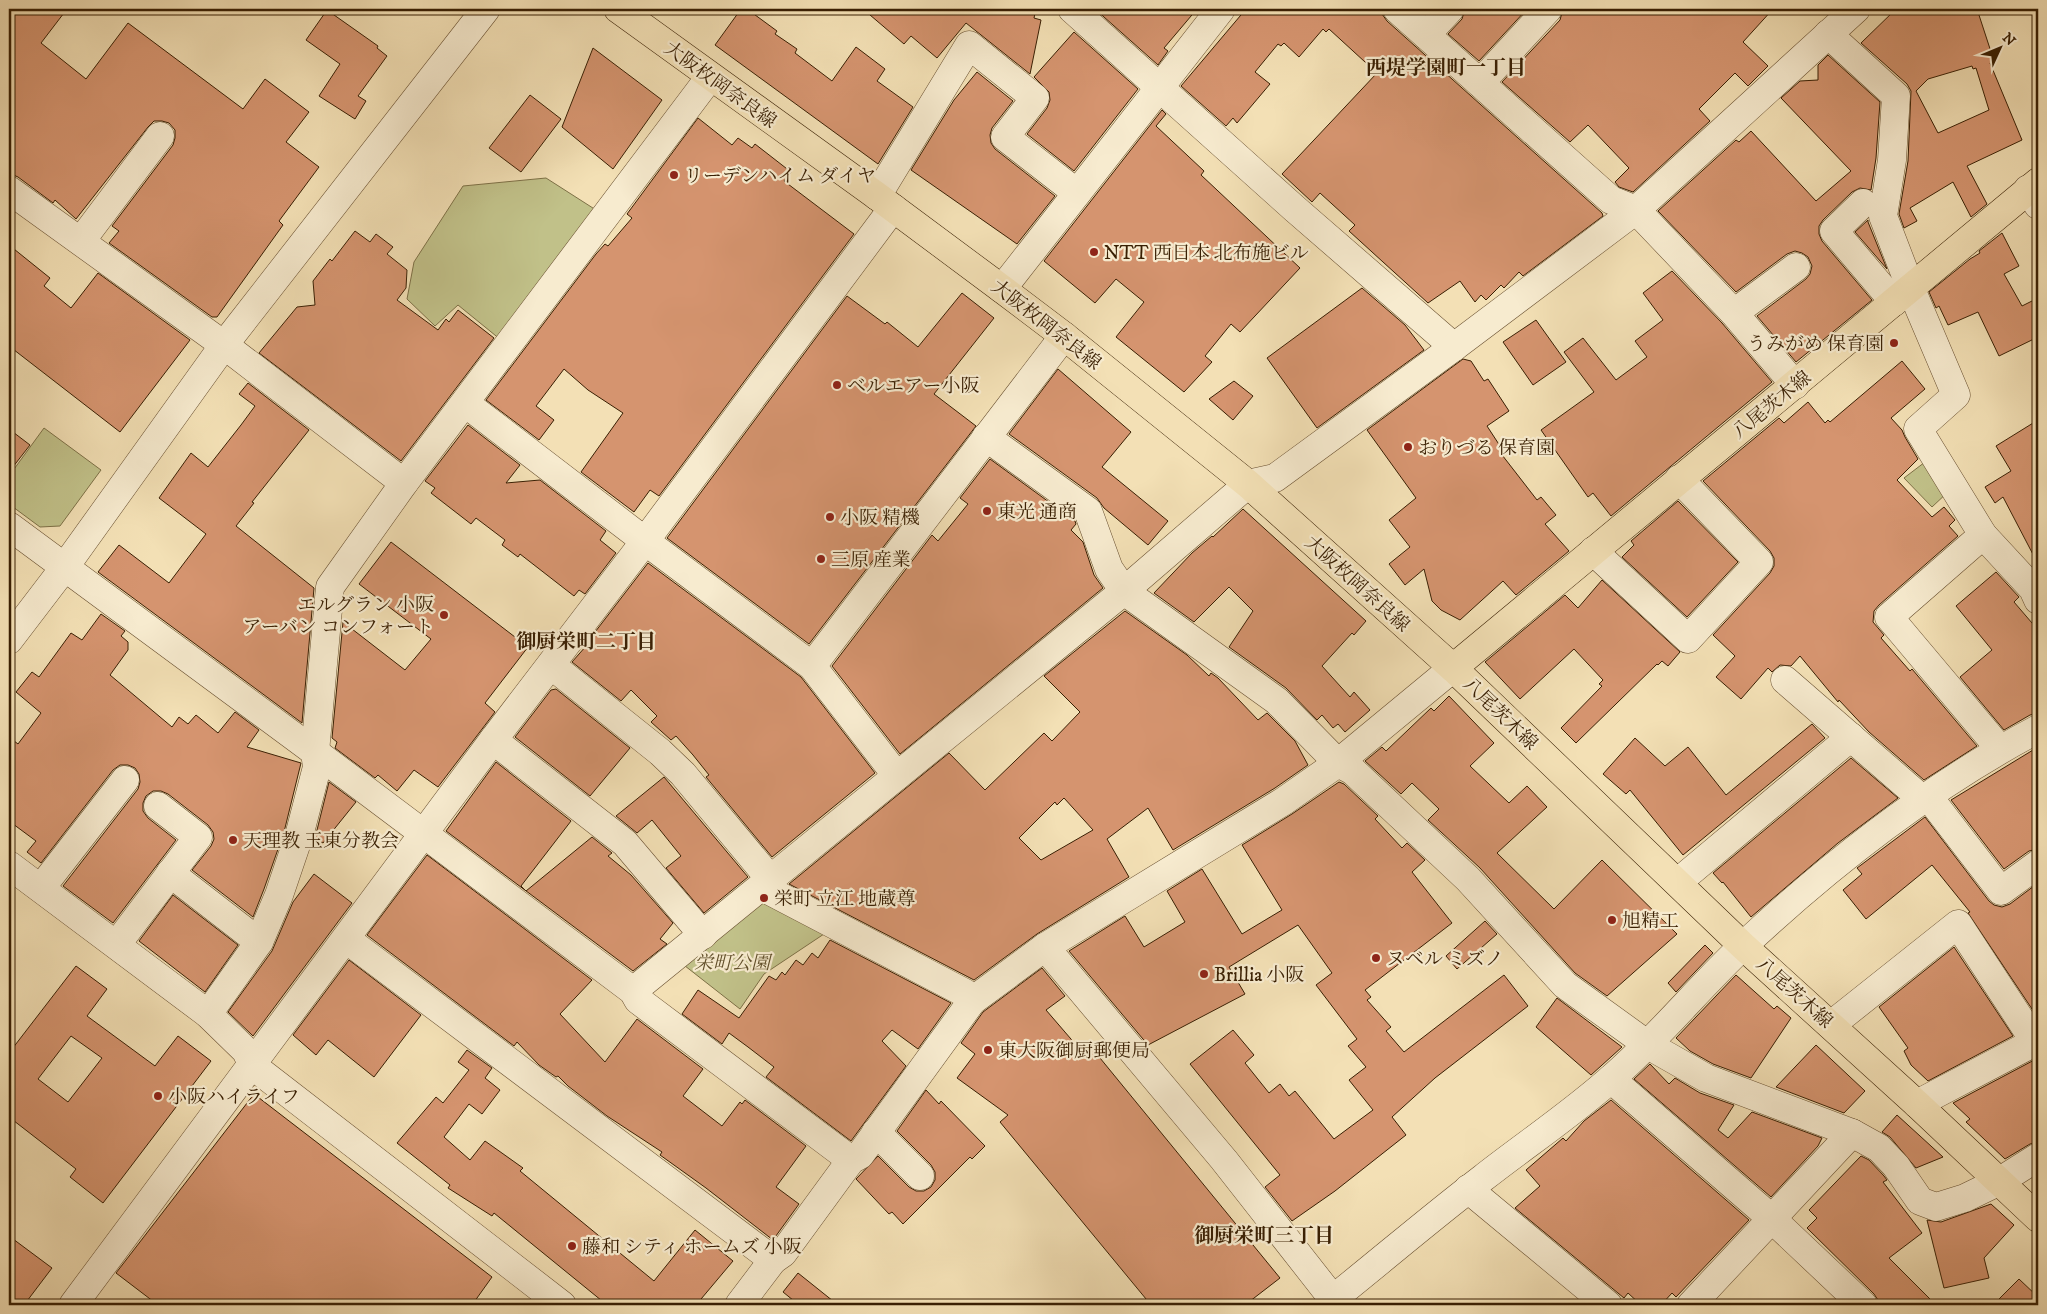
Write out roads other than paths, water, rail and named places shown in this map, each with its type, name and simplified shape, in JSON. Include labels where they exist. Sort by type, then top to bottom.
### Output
[{"type":"main road","name":"大阪枚岡奈良線","points":[[621,10],[710,77],[885,202],[1064,336],[1248,484],[1453,668]]},
{"type":"main road","name":"八尾茨木線","points":[[2035,192],[1902,296],[1453,668],[1743,946],[1917,1104],[2038,1218]]},
{"type":"street","points":[[9,640],[64,568],[224,345],[486,9]]},
{"type":"street","points":[[1072,9],[1454,347]]},
{"type":"street","points":[[1002,289],[1221,9]]},
{"type":"street","points":[[1397,9],[1611,200],[1636,210],[1734,313],[1795,385]]},
{"type":"street","points":[[1426,35],[1450,9]]},
{"type":"street","points":[[1480,83],[1548,9]]},
{"type":"street","points":[[633,991],[1124,591],[1248,484],[1275,478],[1454,347],[1636,210],[1856,9]]},
{"type":"street","points":[[1828,34],[1896,96],[1892,160],[1883,216],[1902,296],[1956,395],[1918,429],[1983,535],[2033,589],[2038,600]]},
{"type":"street","points":[[73,1305],[253,1066],[493,740],[645,541],[885,202],[969,45],[1035,98],[1005,137],[1077,193]]},
{"type":"street","points":[[208,1014],[259,942],[279,895],[299,836],[316,767],[315,752],[330,587],[404,483],[710,77]]},
{"type":"street","points":[[80,241],[160,136]]},
{"type":"street","points":[[9,190],[224,345],[404,483]]},
{"type":"street","points":[[1864,203],[1834,231],[1902,296]]},
{"type":"street","points":[[1734,313],[1796,266]]},
{"type":"street","points":[[812,666],[1064,336]]},
{"type":"street","points":[[465,403],[812,666],[897,776]]},
{"type":"street","points":[[986,437],[1088,511],[1109,568],[1124,591],[1277,701],[1338,763],[1352,771],[1468,879],[1565,985],[1648,1045],[1706,1078],[1852,1133],[1879,1148],[1896,1166],[1920,1201],[1936,1207],[1964,1198],[2000,1181],[2038,1157]]},
{"type":"street","points":[[1593,551],[1688,639],[1759,562],[1679,479]]},
{"type":"street","points":[[9,526],[315,752],[633,991],[638,1000],[851,1160]]},
{"type":"street","points":[[1983,535],[1889,617],[2000,749]]},
{"type":"street","points":[[551,665],[660,752],[683,774],[766,884],[965,993],[972,1001]]},
{"type":"street","points":[[739,1305],[773,1260],[783,1252],[851,1160],[860,1155],[972,1001],[1045,947],[1284,801],[1338,763],[1453,668]]},
{"type":"street","points":[[1785,680],[1925,798],[2001,891],[2038,864]]},
{"type":"street","points":[[1045,947],[1224,1160],[1331,1302],[1468,1189],[1611,1079],[1648,1045],[1743,946],[1823,876],[1925,798],[2000,749],[2038,729]]},
{"type":"street","points":[[1678,882],[1851,737]]},
{"type":"street","points":[[493,740],[625,843],[703,935]]},
{"type":"street","points":[[40,888],[124,780]]},
{"type":"street","points":[[117,944],[198,837],[158,806]]},
{"type":"street","points":[[9,865],[208,1014],[246,1051],[253,1066],[547,1301]]},
{"type":"street","points":[[170,873],[259,942]]},
{"type":"street","points":[[1830,1025],[1958,924],[2035,1042],[1917,1104]]},
{"type":"street","points":[[346,939],[773,1260]]},
{"type":"street","points":[[1611,1079],[1771,1218],[1863,1305]]},
{"type":"street","points":[[876,1132],[920,1176]]},
{"type":"street","points":[[1691,1305],[1852,1133]]},
{"type":"street","points":[[1468,1189],[1608,1305]]},
{"type":"place","name":"リーデンハイム ダイヤ","points":[[674,175]]},
{"type":"place","name":"NTT 西日本 北布施ビル","points":[[1094,252]]},
{"type":"place","name":"うみがめ 保育園","points":[[1894,343]]},
{"type":"place","name":"ベルエアー小阪","points":[[837,385]]},
{"type":"place","name":"おりづる 保育園","points":[[1408,447]]},
{"type":"place","name":"東光 通商","points":[[987,511]]},
{"type":"place","name":"小阪 精機","points":[[830,517]]},
{"type":"place","name":"三原 産業","points":[[821,559]]},
{"type":"place","name":"エルグラン 小阪 アーバン コンフォート","points":[[444,615]]},
{"type":"place","name":"天理教 玉東分教会","points":[[233,840]]},
{"type":"place","name":"栄町 立江 地蔵尊","points":[[764,898]]},
{"type":"place","name":"旭精工","points":[[1612,920]]},
{"type":"place","name":"ヌベル ミズノ","points":[[1376,958]]},
{"type":"place","name":"Brillia 小阪","points":[[1204,974]]},
{"type":"place","name":"東大阪御厨郵便局","points":[[988,1050]]},
{"type":"place","name":"小阪ハイライフ","points":[[158,1096]]},
{"type":"place","name":"藤和 シティ ホームズ 小阪","points":[[572,1246]]},
{"type":"district","name":"西堤学園町一丁目","points":[[1446,67]]},
{"type":"district","name":"御厨栄町二丁目","points":[[586,641]]},
{"type":"district","name":"御厨栄町三丁目","points":[[1264,1235]]},
{"type":"park label","name":"栄町公園","points":[[732,962]]}]
